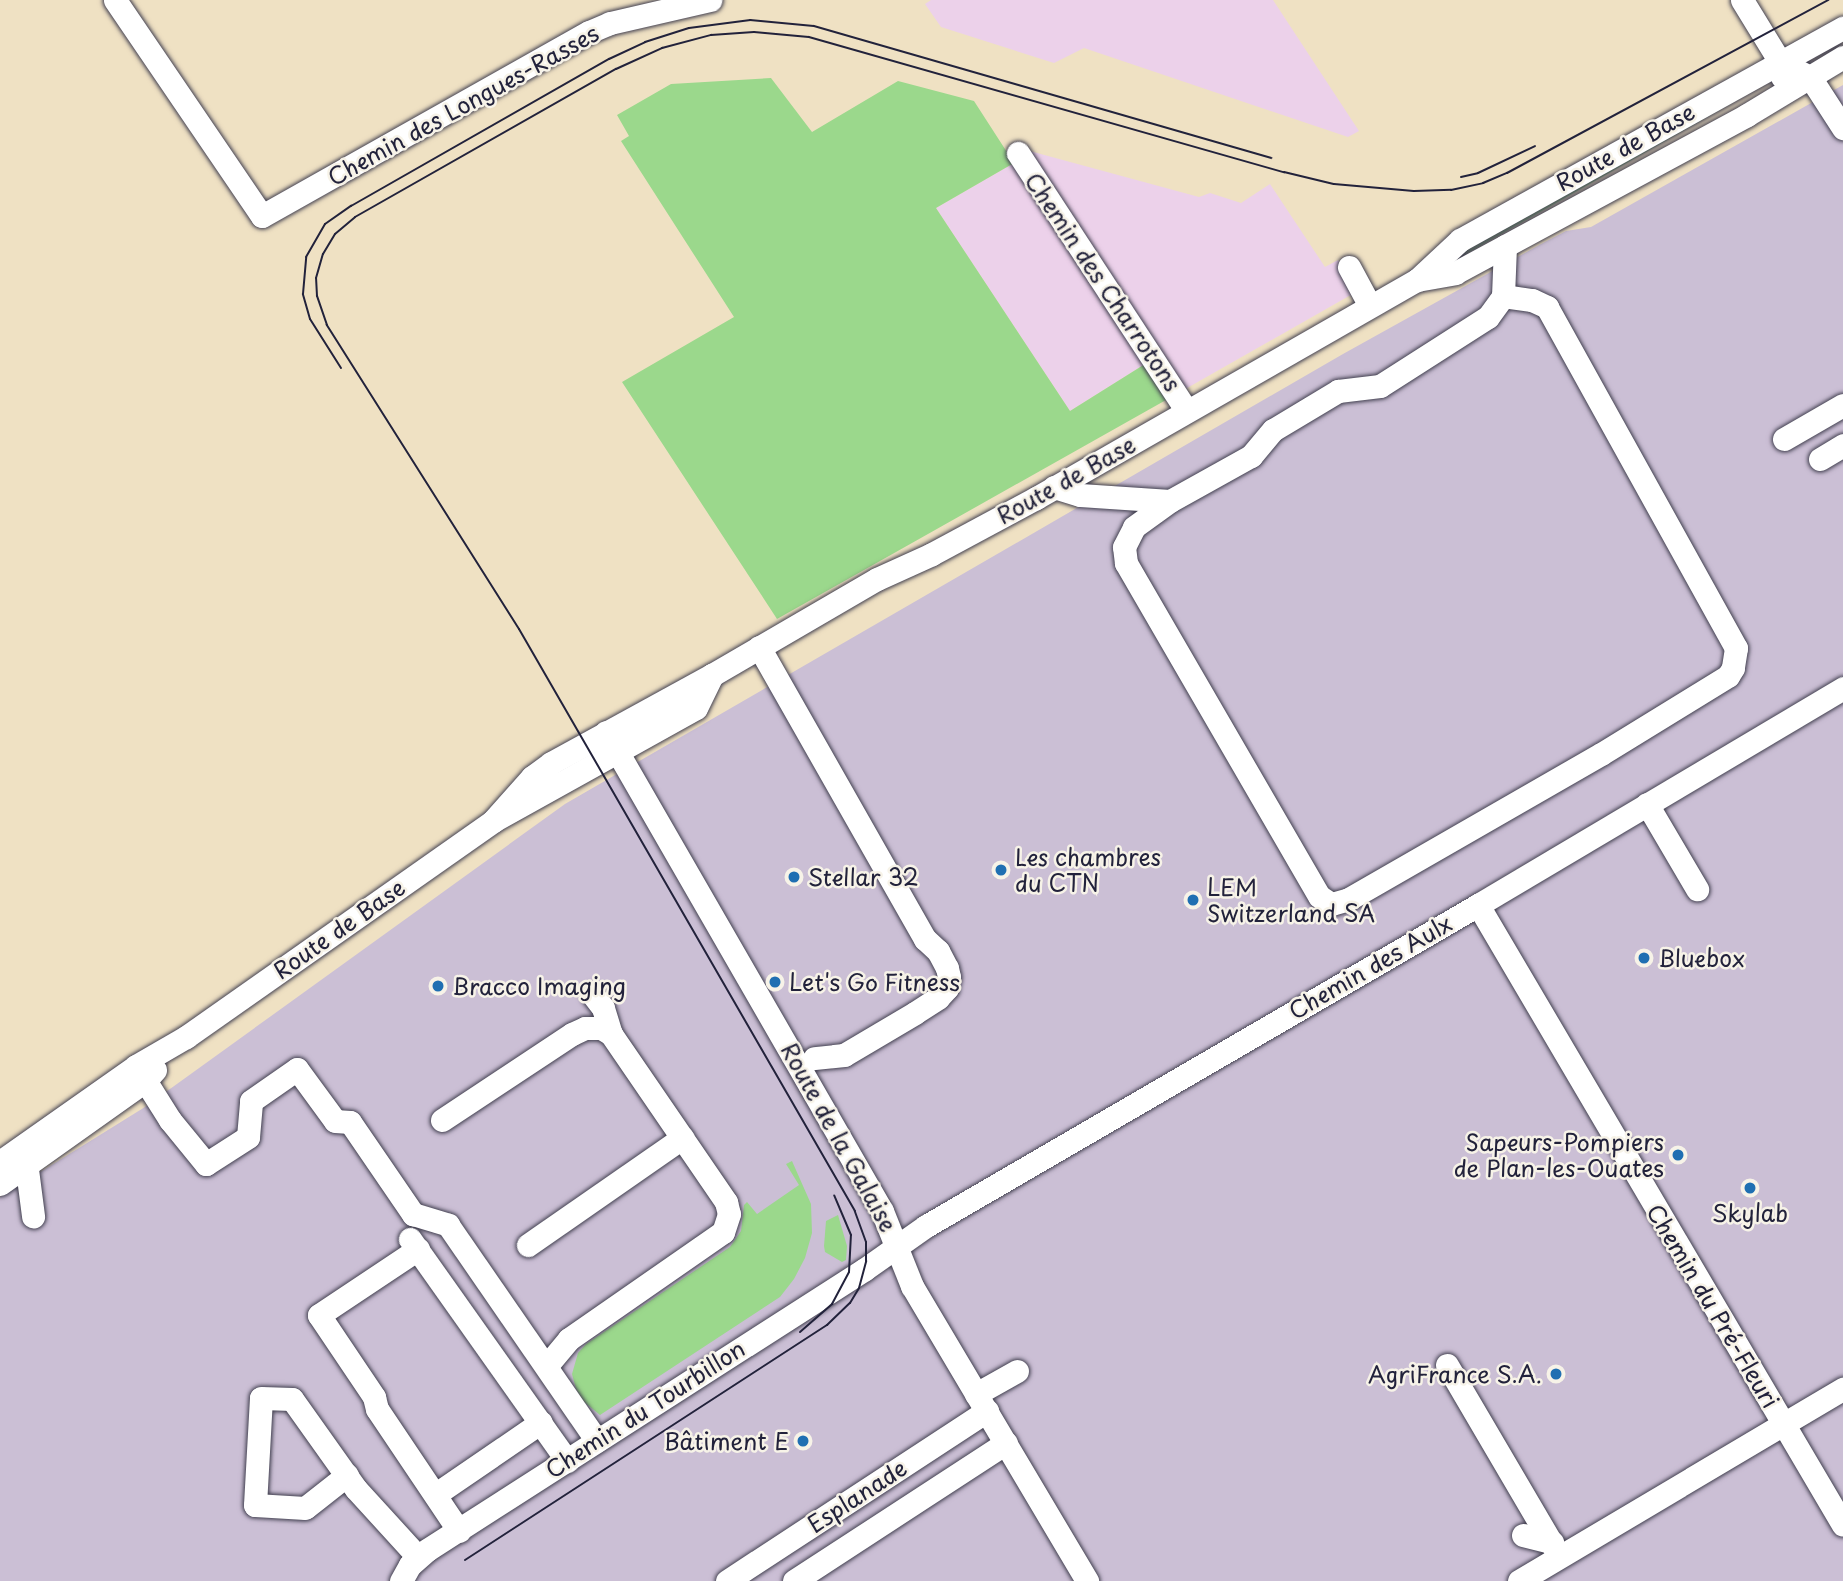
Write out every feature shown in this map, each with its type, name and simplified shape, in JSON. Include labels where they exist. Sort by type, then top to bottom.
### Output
[{"type":"street","name":"Chemin des Longues-Rasses","points":[[116,0],[262,216],[589,32],[610,23],[710,0]]},
{"type":"street","points":[[1742,0],[1780,62],[1784,93]]},
{"type":"street","name":"Route de Base","points":[[493,821],[532,777],[606,732],[712,675],[877,579],[932,554],[1054,487],[1418,280],[1460,240],[1843,28]]},
{"type":"street","points":[[1810,46],[1811,77],[1843,128]]},
{"type":"street","name":"Route de Base","points":[[1418,280],[1455,273],[1784,93],[1843,57]]},
{"type":"street","points":[[1780,62],[1811,77]]},
{"type":"street","name":"Chemin des Charrotons","points":[[1018,153],[1187,411]]},
{"type":"street","points":[[1503,296],[1532,300],[1546,307],[1736,648],[1733,668],[1728,676],[1601,754],[1361,892],[1331,904],[1319,896],[1126,562],[1124,547],[1134,527],[1170,501],[1251,456],[1273,430],[1338,391],[1380,387],[1488,317],[1503,296],[1505,246]]},
{"type":"street","points":[[1349,267],[1370,306]]},
{"type":"street","points":[[1784,439],[1843,405]]},
{"type":"street","points":[[1821,458],[1843,445]]},
{"type":"street","points":[[1054,487],[1080,495],[1170,501]]},
{"type":"street","points":[[759,647],[925,939],[938,951],[949,977],[947,988],[938,998],[844,1055],[807,1061]]},
{"type":"street","name":"Route de Base","points":[[0,1184],[26,1155],[141,1074],[186,1037],[493,821],[696,708],[712,675]]},
{"type":"street","name":"Chemin des Aulx","points":[[898,1246],[1038,1159],[1478,905],[1843,688]]},
{"type":"street","name":"Route de la Galaise","points":[[606,732],[807,1061],[882,1211],[912,1286],[1087,1581]]},
{"type":"street","points":[[1647,804],[1697,889]]},
{"type":"street","name":"Chemin du Pré-Fleuri","points":[[1478,905],[1843,1525]]},
{"type":"street","points":[[546,1366],[569,1339],[723,1232],[729,1214],[726,1202],[611,1034],[603,1008],[593,995]]},
{"type":"street","points":[[807,1061],[892,1010]]},
{"type":"street","points":[[442,1119],[572,1034],[585,1028],[600,1028],[611,1034]]},
{"type":"street","points":[[141,1074],[206,1164],[248,1137],[251,1101],[297,1069],[335,1121],[350,1122],[414,1214],[448,1225],[597,1441]]},
{"type":"street","points":[[528,1245],[682,1138]]},
{"type":"street","points":[[26,1155],[33,1216]]},
{"type":"street","name":"Route de Base","points":[[0,1162],[26,1155]]},
{"type":"street","points":[[459,1531],[377,1409],[374,1396],[319,1315],[414,1244],[567,1461]]},
{"type":"street","name":"Chemin du Tourbillon","points":[[401,1581],[418,1558],[898,1246]]},
{"type":"street","points":[[1447,1365],[1555,1549]]},
{"type":"street","name":"Esplanade","points":[[727,1581],[981,1402],[1017,1371]]},
{"type":"street","points":[[1519,1581],[1555,1549],[1784,1425],[1843,1390]]},
{"type":"street","points":[[346,1475],[304,1508],[255,1505],[261,1398],[292,1399],[346,1475],[418,1558]]},
{"type":"street","points":[[436,1494],[541,1422]]},
{"type":"street","name":"Esplanade","points":[[794,1581],[1006,1443]]},
{"type":"street","points":[[1523,1535],[1555,1549]]},
{"type":"shaded area","points":[[931,0],[1273,0],[1359,131],[1348,137],[1084,48],[1054,63],[941,27],[925,4]]},
{"type":"shaded area","points":[[1843,85],[1843,1581],[0,1581],[0,1197],[145,1107],[565,804],[1343,354],[1566,231],[1591,227]]},
{"type":"shaded area","points":[[1007,150],[1026,150],[1199,197],[1210,193],[1241,203],[1270,184],[1325,267],[1338,260],[1356,292],[1166,400],[1145,364],[1070,411],[936,208],[1014,163]]},
{"type":"green space","points":[[771,78],[812,132],[898,81],[974,101],[1014,163],[936,208],[1070,411],[1145,364],[1166,400],[777,619],[622,382],[734,317],[621,141],[629,136],[617,115],[671,84]]},
{"type":"green space","points":[[1767,82],[1764,85],[1445,266],[1457,249]]},
{"type":"green space","points":[[792,1161],[811,1204],[812,1233],[805,1258],[794,1279],[780,1297],[600,1415],[583,1401],[576,1389],[572,1374],[578,1353],[586,1344],[730,1247],[741,1231],[744,1205],[747,1202],[757,1214],[799,1185],[786,1164]]},
{"type":"green space","points":[[838,1215],[847,1246],[846,1260],[842,1262],[825,1252],[824,1246],[826,1221]]},
{"type":"tram line","points":[[465,1560],[827,1325],[850,1303],[859,1288],[866,1261],[866,1242],[855,1211],[519,629],[327,325],[317,296],[316,278],[323,254],[335,234],[355,217],[616,69],[662,48],[711,35],[754,32],[809,37],[1334,184],[1414,191],[1451,190],[1483,183],[1507,173],[1828,0]]},
{"type":"tram line","points":[[341,368],[310,319],[303,294],[306,257],[325,224],[351,206],[609,59],[645,42],[689,28],[750,20],[814,26],[1271,158]]},
{"type":"tram line","points":[[1461,177],[1478,173],[1535,146]]},
{"type":"tram line","points":[[800,1332],[832,1304],[849,1272],[851,1235],[834,1195]]},
{"type":"place","name":"Les chambres du CTN","points":[[1001,870]]},
{"type":"place","name":"Stellar 32","points":[[794,877]]},
{"type":"place","name":"LEM Switzerland SA","points":[[1193,900]]},
{"type":"place","name":"Bluebox","points":[[1644,958]]},
{"type":"place","name":"Let's Go Fitness","points":[[775,982]]},
{"type":"place","name":"Bracco Imaging","points":[[438,986]]},
{"type":"place","name":"Sapeurs-Pompiers de Plan-les-Ouates","points":[[1678,1155]]},
{"type":"place","name":"Skylab","points":[[1750,1188]]},
{"type":"place","name":"AgriFrance S.A.","points":[[1556,1374]]},
{"type":"place","name":"Bâtiment E","points":[[803,1441]]}]
